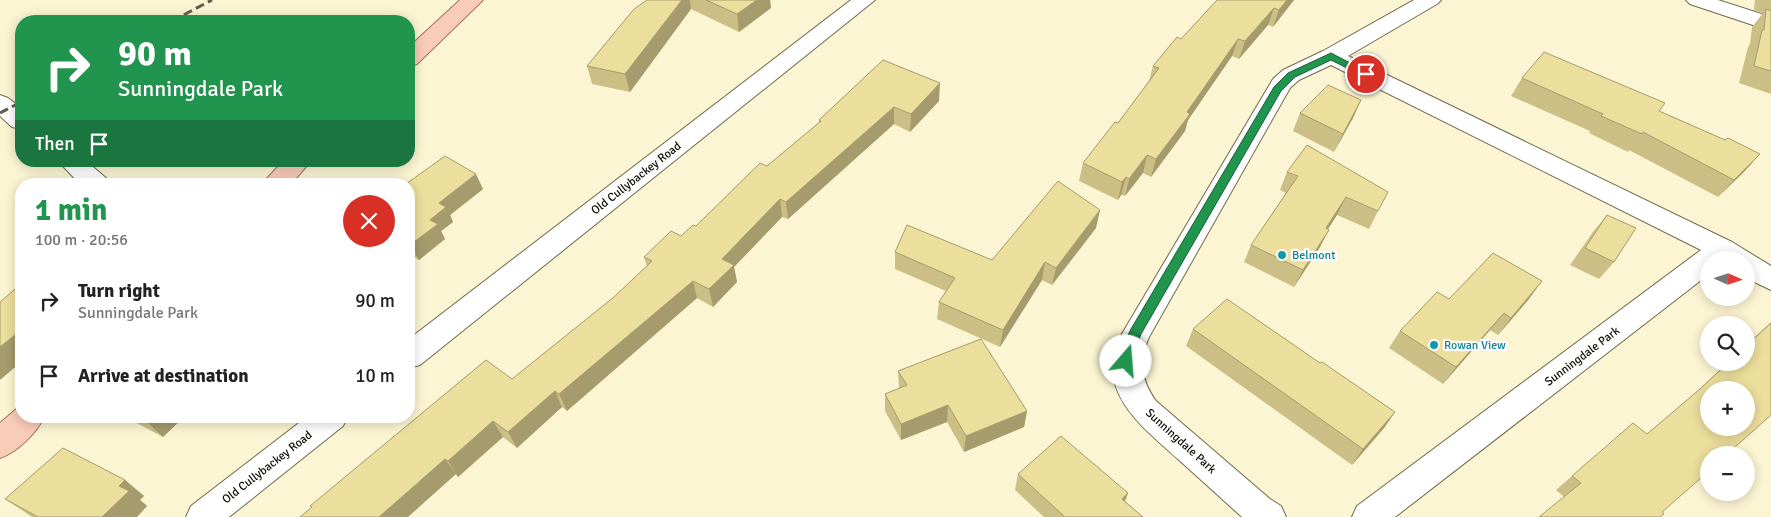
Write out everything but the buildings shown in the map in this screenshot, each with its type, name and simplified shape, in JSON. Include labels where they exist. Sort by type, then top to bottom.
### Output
[{"type":"main road","points":[[415,53],[472,0]]},
{"type":"main road","points":[[282,178],[293,167]]},
{"type":"main road","points":[[0,444],[22,423]]},
{"type":"street","name":"Old Cullybackey Road","points":[[415,351],[864,0]]},
{"type":"street","name":"Sunningdale Park","points":[[1269,517],[1258,510],[1145,410],[1132,391],[1126,361],[1127,350],[1277,89],[1291,75],[1331,56],[1430,0]]},
{"type":"street","points":[[1698,0],[1771,24]]},
{"type":"street","points":[[1331,56],[1722,251]]},
{"type":"street","points":[[0,103],[15,116]]},
{"type":"street","points":[[77,167],[90,178]]},
{"type":"street","points":[[1755,269],[1771,279]]},
{"type":"street","name":"Sunningdale Park","points":[[1369,517],[1700,283]]},
{"type":"street","name":"Old Cullybackey Road","points":[[203,517],[323,423]]},
{"type":"railway","points":[[183,15],[212,0]]},
{"type":"railway","points":[[0,113],[15,105]]},
{"type":"place","name":"Belmont","points":[[1282,255]]},
{"type":"place","name":"Rowan View","points":[[1434,345]]},
{"type":"route","points":[[1126,361],[1127,350],[1131,341],[1281,84],[1291,75],[1331,56],[1366,74]]}]
